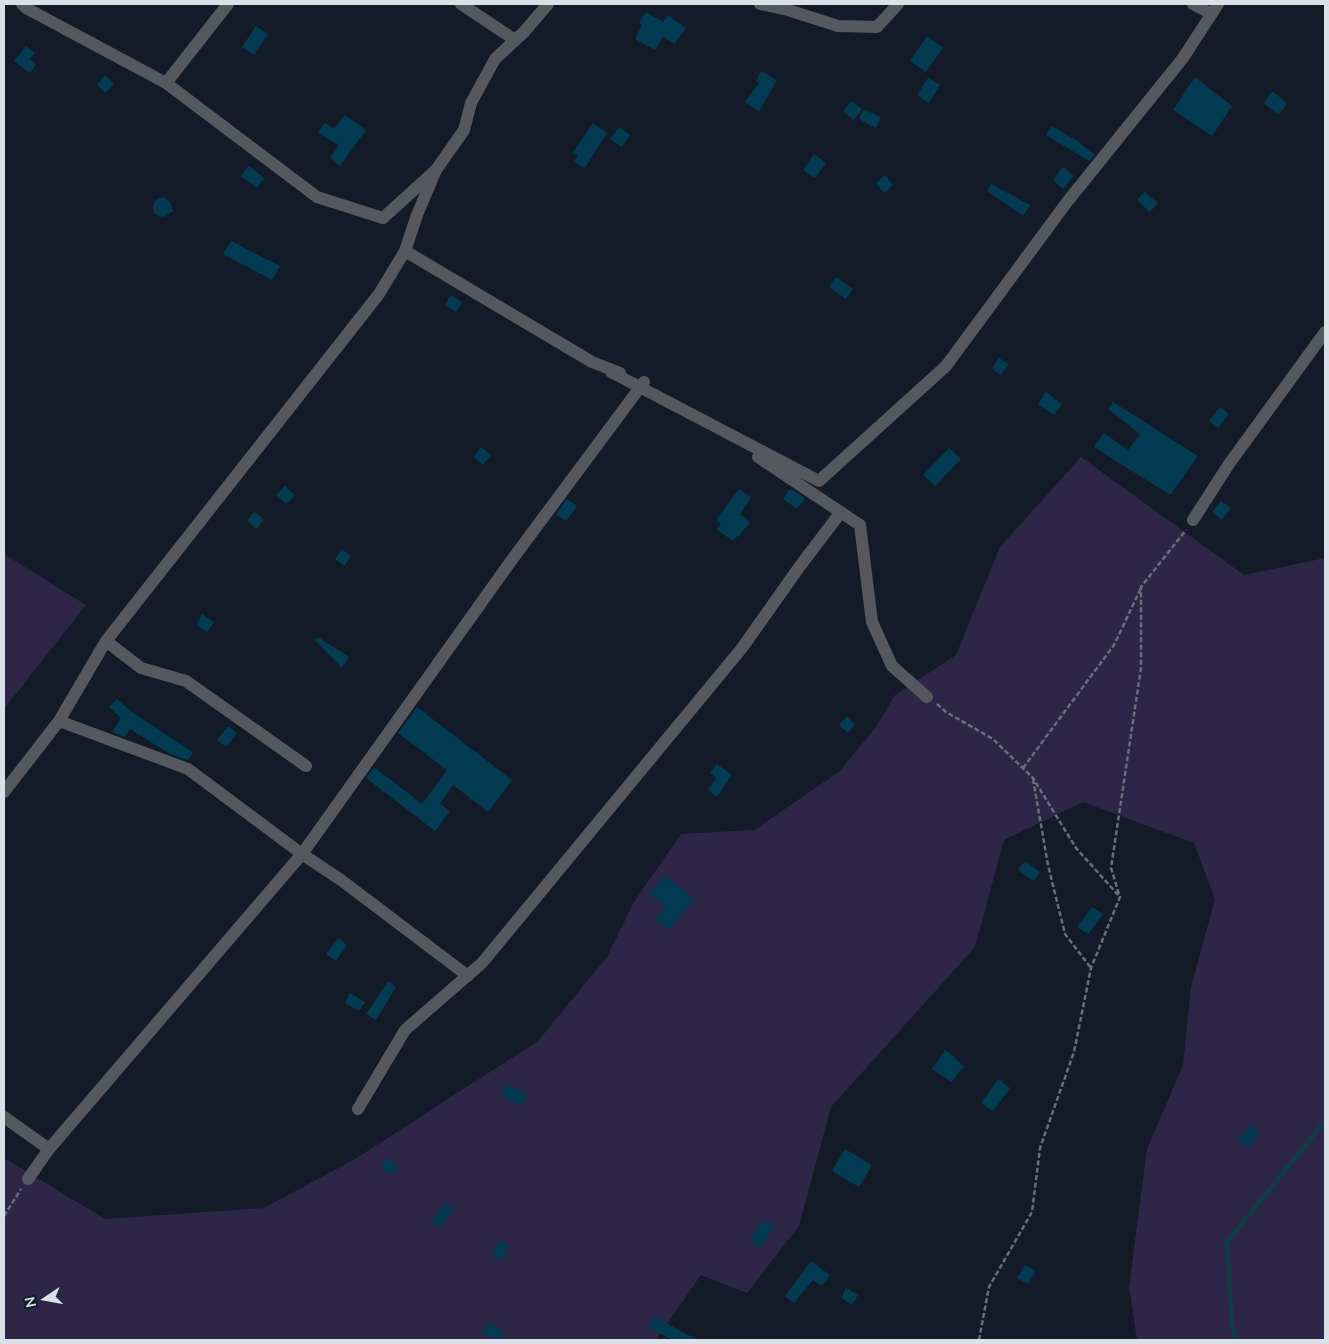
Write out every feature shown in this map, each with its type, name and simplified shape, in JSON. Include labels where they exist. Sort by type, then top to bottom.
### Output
[{"type":"street","points":[[22,4],[26,8],[166,83],[317,197],[383,218],[436,170]]},
{"type":"street","points":[[166,83],[228,4]]},
{"type":"street","points":[[461,4],[514,40]]},
{"type":"street","points":[[4,792],[59,721],[106,641],[379,294],[405,251],[417,215],[436,170],[464,130],[471,103],[495,59],[524,32],[548,4]]},
{"type":"street","points":[[760,4],[788,10],[838,26],[877,27],[898,4]]},
{"type":"street","points":[[611,372],[819,481],[946,366],[1067,202],[1183,58],[1215,9],[1194,4]]},
{"type":"street","points":[[405,251],[592,362],[656,387],[860,525],[872,622],[892,666],[927,697]]},
{"type":"street","points":[[1193,520],[1229,464],[1325,332]]},
{"type":"street","points":[[28,1179],[49,1149],[302,854],[511,561],[644,382]]},
{"type":"street","points":[[358,1109],[405,1030],[482,963],[736,656],[800,566],[842,512]]},
{"type":"street","points":[[106,641],[141,668],[186,681],[306,766]]},
{"type":"street","points":[[59,721],[188,769],[302,854],[341,880],[468,976]]},
{"type":"street","points":[[4,1117],[49,1149]]},
{"type":"path","points":[[1023,768],[1114,645],[1141,587],[1193,520]]},
{"type":"path","points":[[979,1340],[989,1287],[1032,1212],[1040,1148],[1074,1052],[1091,968],[1120,897],[1111,868],[1140,668],[1141,587]]},
{"type":"path","points":[[927,697],[946,712],[993,739],[1033,778],[1076,848],[1120,897]]},
{"type":"path","points":[[1033,778],[1048,865],[1065,934],[1091,968]]},
{"type":"path","points":[[4,1216],[28,1179]]},
{"type":"shaded area","points":[[1081,457],[1244,575],[1325,558],[1325,1340],[1137,1340],[1129,1287],[1147,1149],[1183,1065],[1191,987],[1215,899],[1194,843],[1083,802],[1004,840],[975,947],[831,1107],[799,1226],[747,1293],[701,1275],[656,1340],[4,1340],[4,1158],[105,1219],[264,1208],[355,1159],[538,1041],[607,957],[634,902],[681,834],[754,830],[839,772],[876,727],[895,695],[956,655],[1000,547]]},
{"type":"shaded area","points":[[4,554],[86,605],[4,709]]},
{"type":"building","points":[[646,12],[663,22],[668,15],[686,28],[674,44],[663,36],[655,50],[635,39],[642,25],[639,23]]},
{"type":"building","points":[[256,26],[268,34],[254,55],[242,47]]},
{"type":"building","points":[[927,36],[943,48],[926,72],[910,61]]},
{"type":"building","points":[[26,46],[35,53],[30,59],[36,64],[30,73],[14,61]]},
{"type":"building","points":[[761,71],[777,80],[759,112],[745,102],[759,83],[756,81]]},
{"type":"building","points":[[105,75],[114,84],[105,93],[97,85]]},
{"type":"building","points":[[1195,77],[1232,106],[1212,136],[1173,110]]},
{"type":"building","points":[[928,78],[940,85],[929,103],[917,95]]},
{"type":"building","points":[[1272,91],[1287,103],[1279,115],[1264,103]]},
{"type":"building","points":[[851,101],[862,109],[854,120],[843,112]]},
{"type":"building","points":[[864,109],[881,118],[876,128],[859,119]]},
{"type":"building","points":[[345,115],[366,130],[340,166],[330,158],[339,145],[318,133],[324,123],[334,128]]},
{"type":"building","points":[[593,123],[607,133],[585,168],[574,162],[578,155],[572,154]]},
{"type":"building","points":[[1052,126],[1079,142],[1095,155],[1089,161],[1046,135]]},
{"type":"building","points":[[619,127],[630,135],[622,147],[610,139]]},
{"type":"building","points":[[814,154],[826,163],[815,178],[803,170]]},
{"type":"building","points":[[249,166],[264,178],[257,188],[241,176]]},
{"type":"building","points":[[1063,167],[1074,176],[1063,189],[1053,180]]},
{"type":"building","points":[[885,175],[893,185],[884,193],[876,183]]},
{"type":"building","points":[[991,184],[1030,205],[1023,216],[987,191]]},
{"type":"building","points":[[1144,192],[1158,203],[1150,212],[1137,200]]},
{"type":"building","points":[[165,198],[170,202],[173,211],[164,217],[154,213],[155,201]]},
{"type":"building","points":[[231,241],[280,266],[272,280],[223,254]]},
{"type":"building","points":[[836,277],[853,289],[846,299],[829,287]]},
{"type":"building","points":[[451,295],[462,302],[456,312],[445,305]]},
{"type":"building","points":[[999,358],[1009,364],[1001,375],[992,369]]},
{"type":"building","points":[[1046,392],[1062,404],[1054,415],[1038,404]]},
{"type":"building","points":[[1113,402],[1198,456],[1170,495],[1094,447],[1104,433],[1128,450],[1140,434],[1108,409]]},
{"type":"building","points":[[1220,407],[1229,414],[1218,428],[1209,421]]},
{"type":"building","points":[[481,447],[491,455],[483,465],[474,457]]},
{"type":"building","points":[[949,448],[961,459],[935,486],[923,475]]},
{"type":"building","points":[[285,486],[295,495],[286,504],[276,495]]},
{"type":"building","points":[[739,489],[751,497],[740,514],[750,522],[733,541],[716,529],[721,524],[716,520]]},
{"type":"building","points":[[790,489],[805,498],[797,509],[783,499]]},
{"type":"building","points":[[567,499],[577,506],[566,521],[556,514]]},
{"type":"building","points":[[1221,501],[1231,508],[1222,520],[1212,512]]},
{"type":"building","points":[[254,512],[264,519],[257,529],[247,521]]},
{"type":"building","points":[[342,549],[351,556],[344,566],[335,559]]},
{"type":"building","points":[[202,614],[214,622],[207,632],[196,625]]},
{"type":"building","points":[[318,637],[349,657],[342,668],[315,640]]},
{"type":"building","points":[[117,699],[133,713],[193,752],[188,760],[170,754],[130,729],[125,737],[112,732],[121,718],[109,707]]},
{"type":"building","points":[[417,707],[512,780],[488,812],[453,785],[440,804],[450,811],[435,831],[366,778],[374,767],[422,804],[447,770],[398,733]]},
{"type":"building","points":[[847,716],[855,725],[848,733],[839,725]]},
{"type":"building","points":[[228,726],[237,733],[226,747],[217,740]]},
{"type":"building","points":[[717,764],[732,775],[717,797],[708,790],[716,778],[710,773]]},
{"type":"building","points":[[1025,861],[1040,872],[1034,881],[1018,870]]},
{"type":"building","points":[[664,875],[694,898],[670,930],[655,919],[665,906],[649,894]]},
{"type":"building","points":[[1092,907],[1103,914],[1088,934],[1077,927]]},
{"type":"building","points":[[338,938],[347,945],[336,961],[326,954]]},
{"type":"building","points":[[388,981],[396,987],[376,1020],[366,1014]]},
{"type":"building","points":[[350,993],[365,1002],[359,1011],[345,1003]]},
{"type":"building","points":[[945,1050],[964,1066],[951,1082],[932,1069]]},
{"type":"building","points":[[998,1079],[1010,1088],[993,1111],[981,1103]]},
{"type":"building","points":[[507,1084],[527,1095],[521,1106],[501,1095]]},
{"type":"building","points":[[1250,1125],[1259,1133],[1248,1148],[1238,1140]]},
{"type":"building","points":[[845,1149],[872,1165],[859,1187],[832,1171]]},
{"type":"building","points":[[388,1158],[398,1166],[391,1175],[381,1167]]},
{"type":"building","points":[[445,1203],[454,1209],[440,1228],[431,1222]]},
{"type":"building","points":[[763,1220],[774,1227],[760,1248],[750,1239]]},
{"type":"building","points":[[498,1241],[509,1246],[502,1260],[491,1255]]},
{"type":"building","points":[[811,1261],[830,1275],[822,1286],[813,1280],[794,1303],[785,1296]]},
{"type":"building","points":[[1025,1265],[1036,1271],[1028,1284],[1017,1278]]},
{"type":"building","points":[[846,1288],[858,1295],[852,1305],[841,1298]]},
{"type":"building","points":[[654,1317],[698,1340],[673,1340],[648,1328]]},
{"type":"building","points":[[487,1323],[504,1331],[500,1340],[482,1333]]},
{"type":"waterway","points":[[1236,1340],[1232,1325],[1227,1242],[1325,1121]]}]
